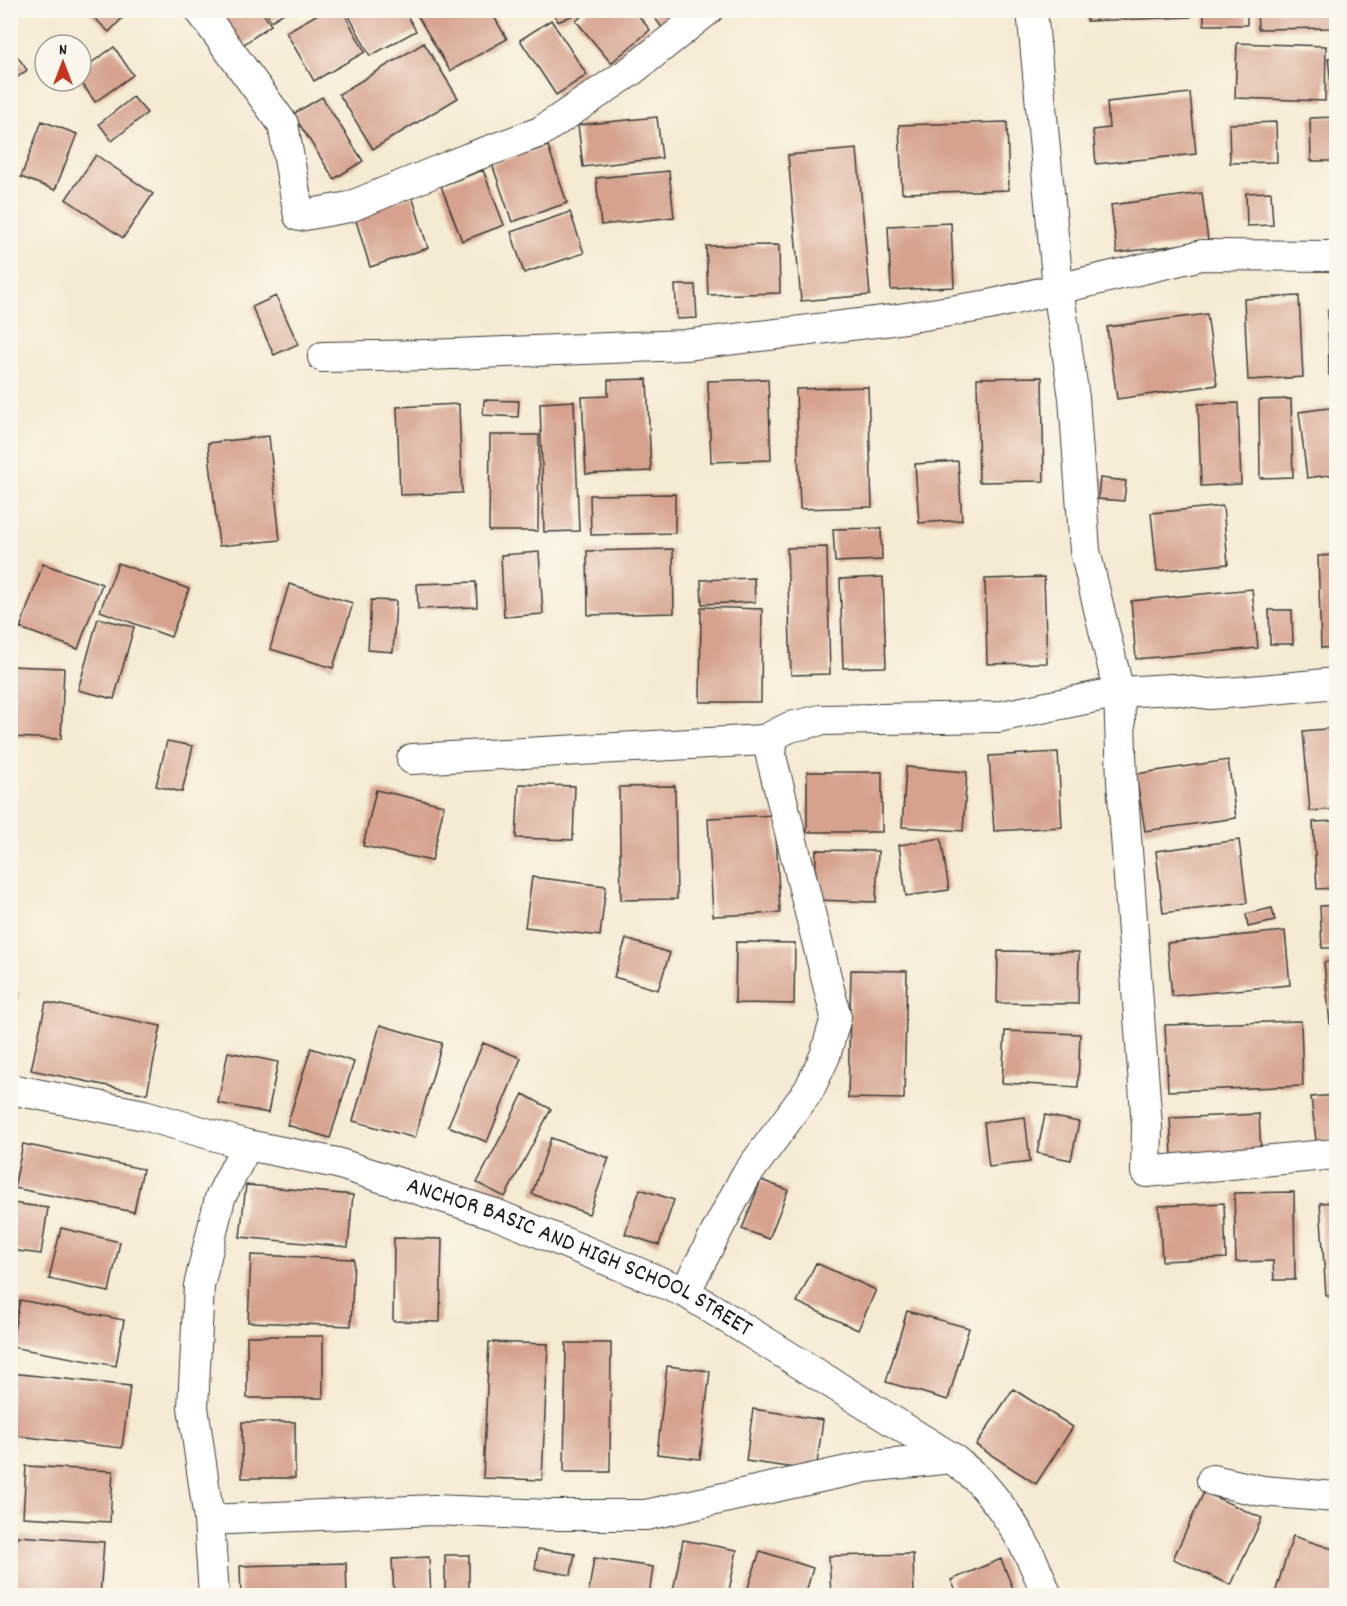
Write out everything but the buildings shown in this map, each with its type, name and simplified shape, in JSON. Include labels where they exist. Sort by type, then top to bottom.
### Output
[{"type":"street","points":[[200,10],[283,124],[299,216],[349,207],[540,132],[631,71],[708,10]]},
{"type":"street","points":[[1032,10],[1058,288],[1074,398],[1085,551],[1119,692],[1122,781],[1147,1127],[1146,1172],[1336,1154]]},
{"type":"street","points":[[323,357],[685,345],[892,320],[989,305],[1202,255],[1336,256]]},
{"type":"street","points":[[412,759],[764,740],[790,727],[821,720],[998,717],[1119,692],[1172,689],[1209,694],[1336,683]]},
{"type":"street","points":[[685,1292],[745,1177],[809,1090],[825,1056],[836,1017],[771,756],[772,745],[764,740]]},
{"type":"street","name":"ANCHOR BASIC AND HIGH SCHOOL STREET","points":[[10,1089],[144,1115],[247,1145],[337,1163],[495,1214],[685,1292],[952,1458],[980,1482],[1014,1526],[1037,1566],[1047,1596]]},
{"type":"street","points":[[214,1596],[210,1520],[193,1407],[199,1286],[220,1198],[247,1145]]},
{"type":"street","points":[[210,1520],[434,1510],[549,1515],[646,1515],[866,1467],[952,1458]]},
{"type":"street","points":[[1212,1480],[1262,1491],[1336,1497]]}]
